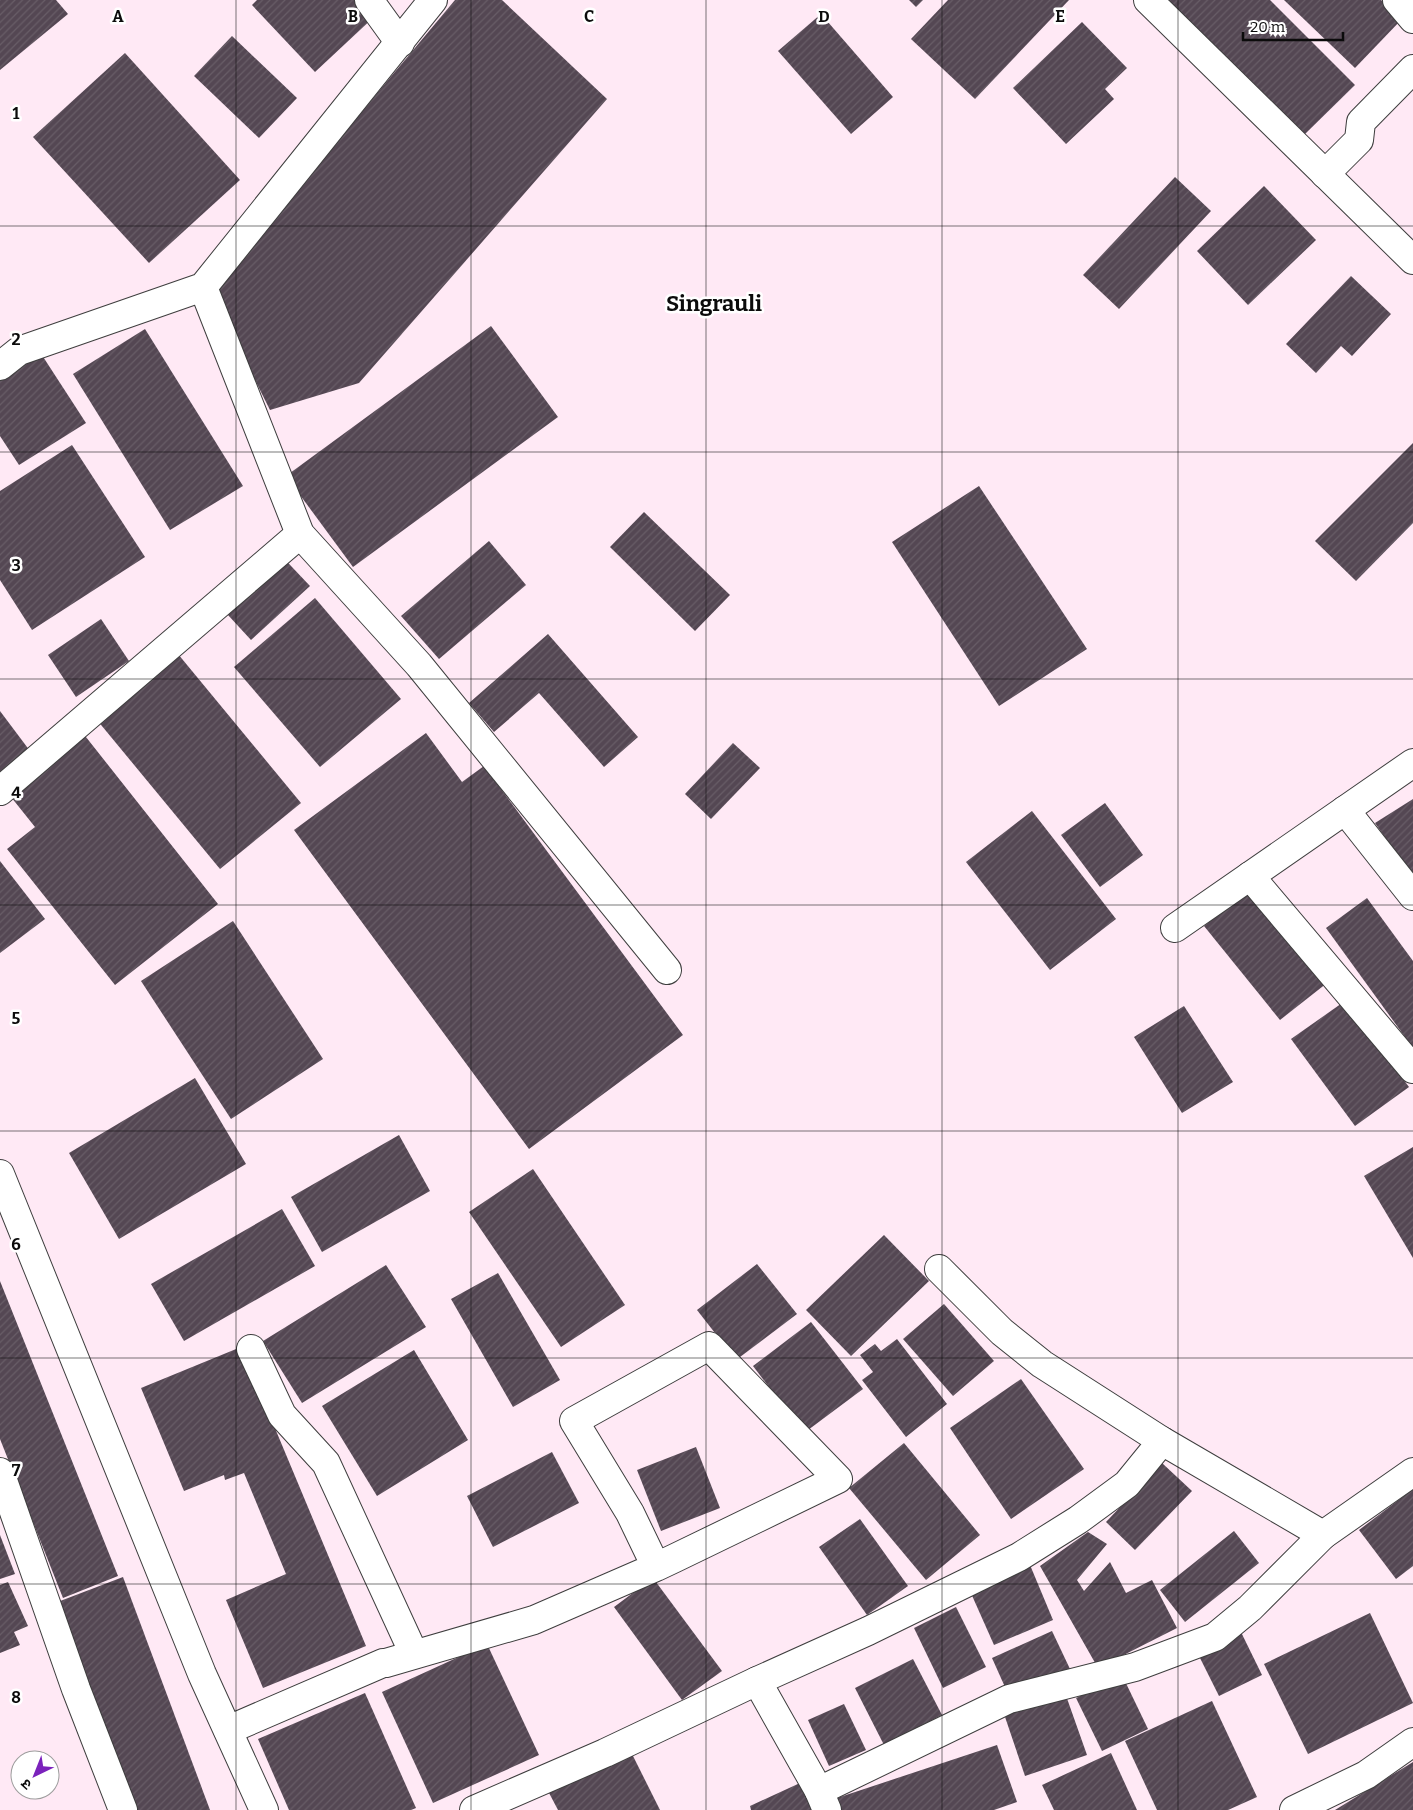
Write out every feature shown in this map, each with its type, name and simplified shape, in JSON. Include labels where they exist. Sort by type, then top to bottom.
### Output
[{"type":"street","points":[[369,0],[400,43]]},
{"type":"street","points":[[0,366],[19,352],[203,287],[434,0]]},
{"type":"street","points":[[1148,0],[1413,260]]},
{"type":"street","points":[[1397,0],[1413,19]]},
{"type":"street","points":[[1325,174],[1359,140],[1361,122],[1413,68]]},
{"type":"street","points":[[203,287],[300,534],[419,665],[668,970]]},
{"type":"street","points":[[0,791],[300,534]]},
{"type":"street","points":[[1175,928],[1413,763]]},
{"type":"street","points":[[1345,810],[1413,896]]},
{"type":"street","points":[[1250,876],[1413,1069]]},
{"type":"street","points":[[2,1182],[202,1674],[264,1810]]},
{"type":"street","points":[[939,1269],[1002,1332],[1042,1364],[1162,1441],[1323,1535]]},
{"type":"street","points":[[228,1730],[384,1663],[534,1620],[656,1567],[838,1479],[709,1346],[574,1421],[630,1513],[656,1567]]},
{"type":"street","points":[[251,1349],[282,1415],[326,1463],[414,1654]]},
{"type":"street","points":[[474,1810],[605,1753],[868,1631],[1019,1557],[1078,1520],[1127,1484],[1162,1441]]},
{"type":"street","points":[[0,1472],[76,1689],[123,1810]]},
{"type":"street","points":[[757,1681],[823,1801],[1009,1700],[1135,1667],[1215,1637],[1250,1608],[1323,1535],[1413,1472]]},
{"type":"street","points":[[1294,1810],[1366,1775],[1413,1742]]},
{"type":"building","points":[[0,0],[56,0],[68,14],[0,70]]},
{"type":"building","points":[[257,0],[360,0],[375,16],[315,72],[252,5]]},
{"type":"building","points":[[455,0],[502,0],[607,99],[359,383],[270,410],[211,292]]},
{"type":"building","points":[[909,0],[923,0],[916,7]]},
{"type":"building","points":[[948,0],[1069,0],[975,99],[911,39]]},
{"type":"building","points":[[1168,0],[1270,0],[1355,85],[1304,135]]},
{"type":"building","points":[[1284,0],[1381,0],[1402,19],[1355,68]]},
{"type":"building","points":[[821,14],[893,97],[851,134],[778,51]]},
{"type":"building","points":[[1082,22],[1127,68],[1105,89],[1114,99],[1066,144],[1013,88]]},
{"type":"building","points":[[232,36],[297,98],[259,138],[194,76]]},
{"type":"building","points":[[125,53],[240,180],[149,263],[33,137]]},
{"type":"building","points":[[1175,177],[1211,211],[1119,309],[1083,275]]},
{"type":"building","points":[[1264,186],[1316,240],[1248,305],[1197,251]]},
{"type":"building","points":[[1351,276],[1391,314],[1352,356],[1341,346],[1316,373],[1286,344]]},
{"type":"building","points":[[491,326],[558,417],[353,567],[286,476]]},
{"type":"building","points":[[145,329],[243,486],[170,530],[73,374]]},
{"type":"building","points":[[38,349],[86,423],[19,465],[0,436],[0,374]]},
{"type":"building","points":[[1413,443],[1413,523],[1356,581],[1315,541]]},
{"type":"building","points":[[72,445],[145,557],[32,630],[0,580],[0,491]]},
{"type":"building","points":[[979,486],[1087,649],[999,706],[892,542]]},
{"type":"building","points":[[644,512],[730,595],[695,631],[610,547]]},
{"type":"building","points":[[489,541],[526,585],[439,659],[401,616]]},
{"type":"building","points":[[274,548],[310,586],[251,640],[216,602]]},
{"type":"building","points":[[315,598],[401,699],[320,767],[234,667]]},
{"type":"building","points":[[101,619],[129,661],[76,697],[48,655]]},
{"type":"building","points":[[548,634],[638,737],[604,767],[539,693],[494,732],[469,703]]},
{"type":"building","points":[[178,654],[301,803],[220,869],[97,720]]},
{"type":"building","points":[[0,711],[33,755],[0,780]]},
{"type":"building","points":[[82,732],[218,904],[115,985],[7,849],[35,827],[7,792]]},
{"type":"building","points":[[426,733],[462,782],[484,766],[683,1035],[529,1149],[294,830]]},
{"type":"building","points":[[733,743],[760,768],[711,819],[685,794]]},
{"type":"building","points":[[1413,799],[1413,878],[1375,823]]},
{"type":"building","points":[[1105,803],[1143,855],[1100,887],[1061,835]]},
{"type":"building","points":[[1032,811],[1116,919],[1050,970],[966,862]]},
{"type":"building","points":[[0,861],[45,919],[0,953]]},
{"type":"building","points":[[1251,888],[1327,983],[1280,1020],[1204,926]]},
{"type":"building","points":[[1367,898],[1413,961],[1413,1048],[1326,928]]},
{"type":"building","points":[[233,921],[323,1059],[231,1119],[141,981]]},
{"type":"building","points":[[1345,1001],[1409,1087],[1355,1126],[1291,1039]]},
{"type":"building","points":[[1184,1006],[1233,1082],[1182,1113],[1134,1037]]},
{"type":"building","points":[[195,1078],[246,1164],[119,1239],[69,1153]]},
{"type":"building","points":[[399,1135],[430,1191],[322,1252],[291,1197]]},
{"type":"building","points":[[1413,1147],[1413,1258],[1364,1176]]},
{"type":"building","points":[[533,1169],[625,1305],[561,1347],[469,1212]]},
{"type":"building","points":[[282,1209],[315,1266],[184,1341],[151,1284]]},
{"type":"building","points":[[884,1235],[929,1281],[851,1356],[806,1310]]},
{"type":"building","points":[[757,1264],[797,1314],[736,1360],[697,1310]]},
{"type":"building","points":[[386,1265],[426,1327],[302,1403],[263,1341]]},
{"type":"building","points":[[498,1273],[560,1380],[513,1407],[451,1299]]},
{"type":"building","points":[[0,1281],[118,1576],[63,1598],[0,1439]]},
{"type":"building","points":[[944,1304],[994,1361],[953,1396],[903,1339]]},
{"type":"building","points":[[811,1322],[863,1389],[804,1433],[753,1366]]},
{"type":"building","points":[[897,1339],[947,1404],[906,1437],[862,1380],[873,1372],[860,1355],[875,1344],[881,1351]]},
{"type":"building","points":[[241,1347],[366,1646],[263,1688],[226,1600],[286,1574],[244,1473],[225,1480],[224,1475],[184,1491],[141,1388]]},
{"type":"building","points":[[414,1350],[468,1440],[377,1496],[322,1406]]},
{"type":"building","points":[[1021,1379],[1084,1469],[1011,1519],[950,1428]]},
{"type":"building","points":[[904,1443],[980,1535],[926,1580],[849,1488]]},
{"type":"building","points":[[696,1447],[720,1508],[661,1531],[637,1470]]},
{"type":"building","points":[[552,1452],[579,1503],[493,1547],[467,1496]]},
{"type":"building","points":[[1162,1463],[1192,1491],[1135,1550],[1106,1522]]},
{"type":"building","points":[[1413,1489],[1413,1566],[1396,1579],[1359,1530]]},
{"type":"building","points":[[860,1519],[908,1586],[867,1615],[819,1547]]},
{"type":"building","points":[[1234,1531],[1259,1563],[1185,1622],[1160,1590]]},
{"type":"building","points":[[1088,1532],[1107,1544],[1077,1580],[1084,1591],[1110,1562],[1126,1593],[1152,1580],[1177,1628],[1098,1668],[1040,1566]]},
{"type":"building","points":[[0,1535],[15,1574],[0,1579]]},
{"type":"building","points":[[1030,1565],[1053,1620],[994,1645],[970,1591]]},
{"type":"building","points":[[123,1577],[210,1810],[133,1810],[55,1603]]},
{"type":"building","points":[[653,1578],[722,1671],[682,1700],[614,1607]]},
{"type":"building","points":[[8,1582],[28,1626],[14,1632],[20,1645],[0,1653],[0,1585]]},
{"type":"building","points":[[956,1607],[986,1667],[943,1688],[914,1628]]},
{"type":"building","points":[[1370,1613],[1413,1703],[1308,1754],[1264,1664]]},
{"type":"building","points":[[1239,1628],[1262,1675],[1219,1696],[1196,1650]]},
{"type":"building","points":[[1052,1631],[1070,1669],[1009,1696],[992,1658]]},
{"type":"building","points":[[487,1644],[539,1755],[433,1803],[382,1692]]},
{"type":"building","points":[[913,1659],[942,1715],[884,1745],[855,1688]]},
{"type":"building","points":[[1122,1675],[1148,1729],[1102,1751],[1076,1698]]},
{"type":"building","points":[[1064,1690],[1087,1755],[1025,1776],[1003,1711]]},
{"type":"building","points":[[365,1693],[416,1808],[411,1810],[289,1810],[258,1739]]},
{"type":"building","points":[[1212,1701],[1257,1797],[1228,1810],[1157,1810],[1125,1741]]},
{"type":"building","points":[[844,1704],[866,1750],[829,1766],[808,1720]]},
{"type":"building","points":[[997,1745],[1017,1802],[994,1810],[841,1810],[837,1798]]},
{"type":"building","points":[[630,1750],[660,1810],[558,1810],[548,1791]]},
{"type":"building","points":[[1111,1753],[1137,1810],[1054,1810],[1042,1785]]},
{"type":"building","points":[[1413,1762],[1413,1810],[1335,1810]]},
{"type":"building","points":[[800,1783],[813,1810],[751,1810],[750,1806]]},
{"type":"district","name":"Singrauli","points":[[714,303]]}]
